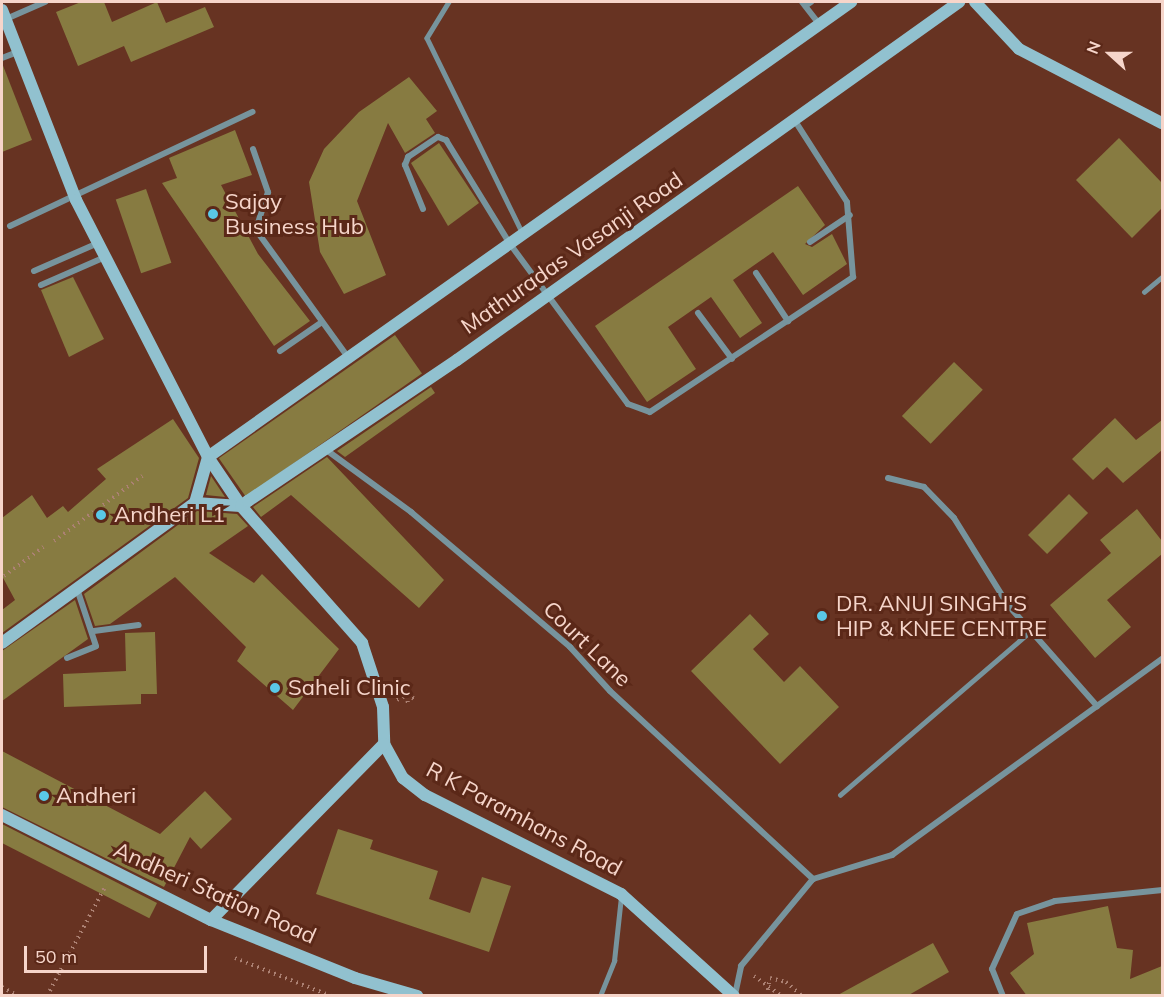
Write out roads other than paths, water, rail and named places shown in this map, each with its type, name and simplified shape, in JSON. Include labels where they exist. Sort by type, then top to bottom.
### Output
[{"type":"main road","name":"Mathuradas Vasanji Road","points":[[208,457],[851,2]]},
{"type":"main road","name":"Mathuradas Vasanji Road","points":[[241,506],[547,296],[960,2]]},
{"type":"main road","points":[[975,2],[1019,49],[1162,123]]},
{"type":"main road","name":"R K Paramhans Road","points":[[3,15],[76,200],[208,457],[241,506],[362,643],[383,707],[384,744],[404,778],[425,795],[621,894],[734,996]]},
{"type":"main road","points":[[2,643],[195,503],[208,457]]},
{"type":"main road","points":[[195,503],[241,506]]},
{"type":"main road","points":[[211,920],[384,744]]},
{"type":"main road","name":"Andheri Station Road","points":[[2,815],[211,920],[355,978],[417,996]]},
{"type":"street","points":[[3,15],[45,2]]},
{"type":"street","points":[[806,3],[819,24]]},
{"type":"street","points":[[2,58],[18,52]]},
{"type":"street","points":[[10,226],[76,200],[252,112]]},
{"type":"street","points":[[423,209],[405,165],[408,157],[438,137],[446,140],[510,244],[547,296],[638,411],[650,412],[853,278],[850,215],[795,121]]},
{"type":"street","points":[[253,149],[268,192],[256,230],[349,358]]},
{"type":"street","points":[[810,242],[850,215]]},
{"type":"street","points":[[34,271],[98,243]]},
{"type":"street","points":[[41,285],[105,257]]},
{"type":"street","points":[[756,273],[788,321]]},
{"type":"street","points":[[698,313],[732,359]]},
{"type":"street","points":[[280,351],[322,322]]},
{"type":"street","name":"Court Lane","points":[[325,449],[411,512],[570,646],[610,692],[813,879]]},
{"type":"street","points":[[888,478],[924,487],[946,510],[981,554],[1008,605],[1097,706]]},
{"type":"street","points":[[67,658],[93,650],[94,631],[78,589]]},
{"type":"street","points":[[94,631],[139,625]]},
{"type":"street","points":[[734,996],[741,966],[813,879],[892,855],[1162,659]]},
{"type":"street","points":[[1003,996],[992,969],[1017,914],[1055,901],[1162,890]]},
{"type":"lane","points":[[449,2],[427,38],[524,235]]},
{"type":"lane","points":[[1144,292],[1162,277]]},
{"type":"lane","points":[[840,795],[1032,630]]},
{"type":"lane","points":[[600,996],[614,961],[621,894]]},
{"type":"place","name":"Sajay Business Hub","points":[[213,214]]},
{"type":"place","name":"Andheri L1","points":[[101,515]]},
{"type":"place","name":"DR. ANUJ SINGH'S HIP & KNEE CENTRE","points":[[822,616]]},
{"type":"place","name":"Saheli Clinic","points":[[275,688]]},
{"type":"place","name":"Andheri","points":[[44,796]]}]
